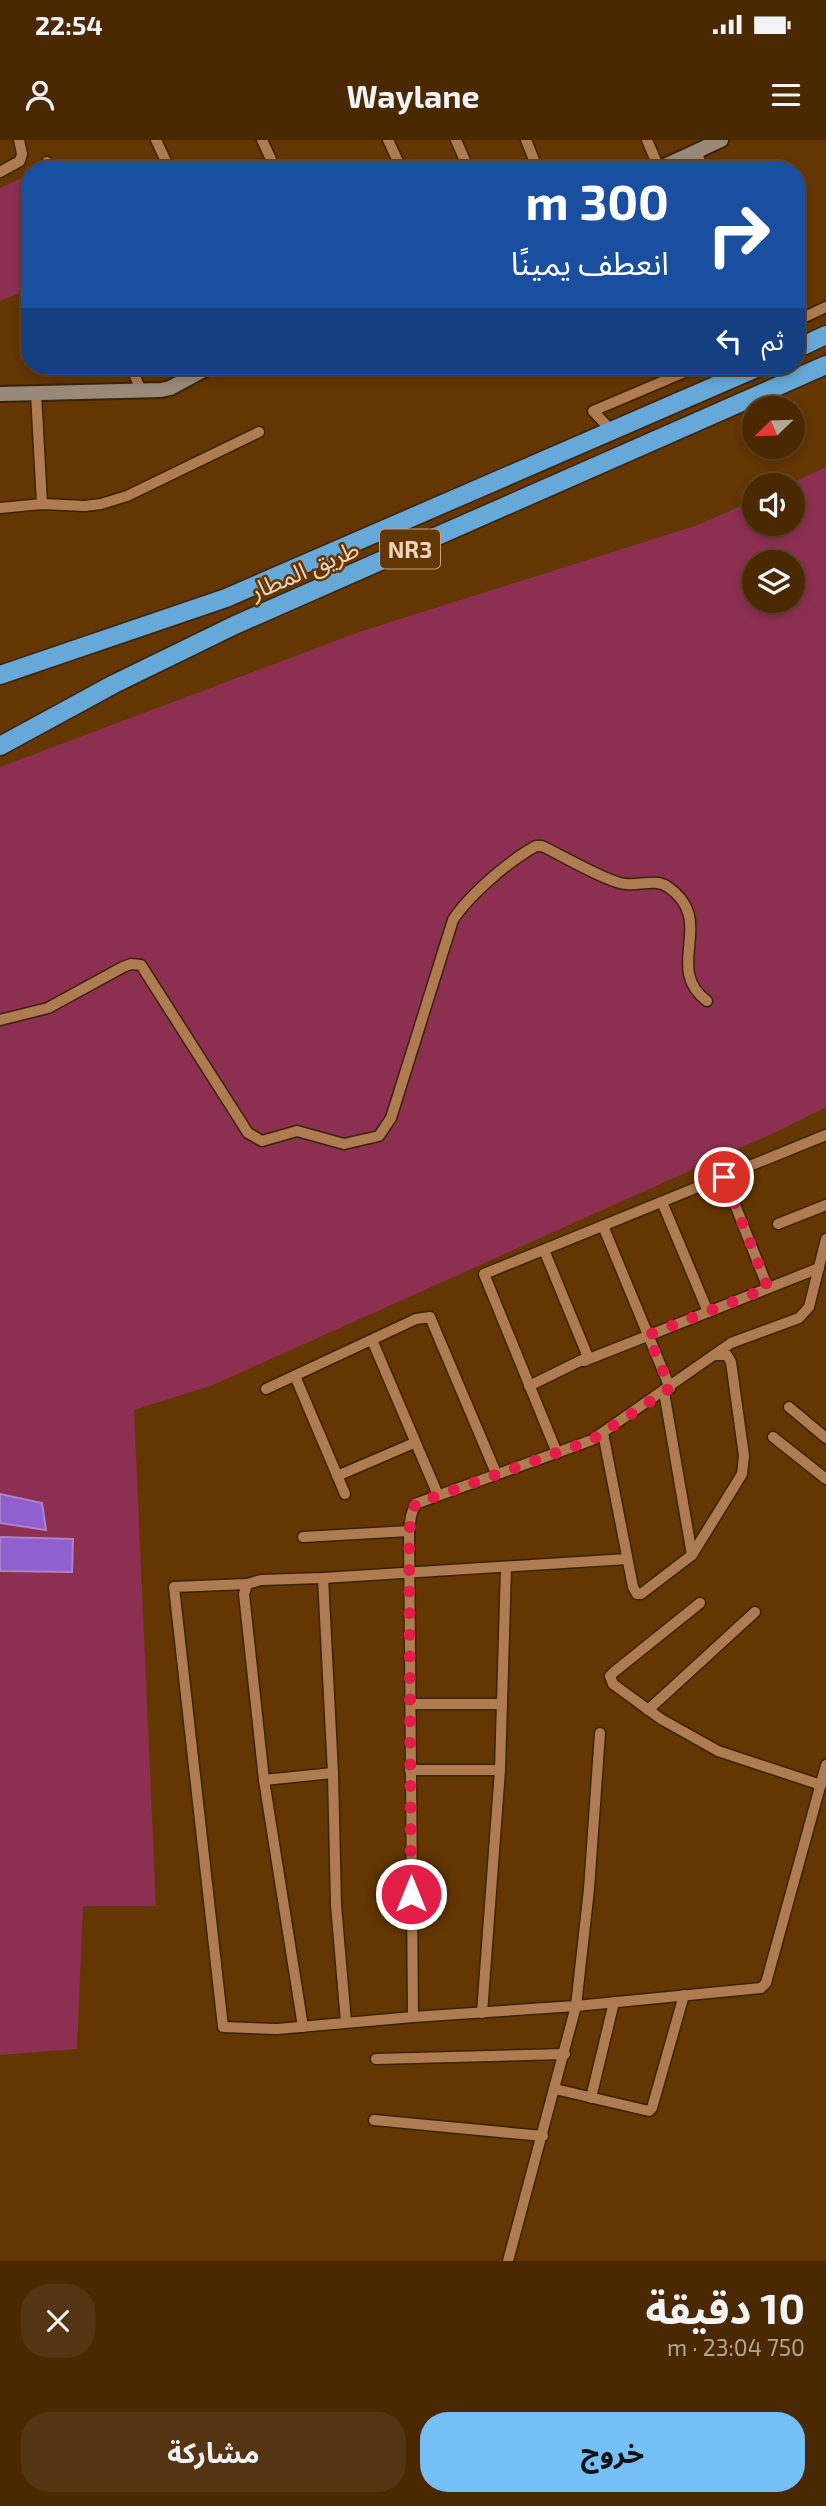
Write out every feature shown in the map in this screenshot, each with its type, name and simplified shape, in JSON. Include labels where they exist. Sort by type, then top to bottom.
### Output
[{"type":"highway","points":[[805,345],[826,335]]},
{"type":"highway","name":"طريق المطار","points":[[805,374],[826,365]]},
{"type":"highway","name":"طريق المطار","points":[[0,675],[226,597],[740,375]]},
{"type":"highway","name":"طريق المطار","points":[[0,746],[114,684],[235,625],[803,375]]},
{"type":"street","points":[[0,172],[20,161],[22,154],[19,140]]},
{"type":"street","points":[[156,140],[166,161]]},
{"type":"street","points":[[262,140],[272,161]]},
{"type":"street","points":[[388,140],[398,161]]},
{"type":"street","points":[[456,140],[465,161]]},
{"type":"street","points":[[526,140],[534,161]]},
{"type":"street","points":[[647,140],[655,161]]},
{"type":"street","points":[[676,161],[721,140]]},
{"type":"street","points":[[696,152],[700,161]]},
{"type":"street","points":[[805,317],[826,307]]},
{"type":"street","points":[[135,375],[141,391]]},
{"type":"street","points":[[0,394],[141,391],[170,388],[194,375]]},
{"type":"street","points":[[612,430],[593,411],[678,375]]},
{"type":"street","points":[[36,393],[42,504]]},
{"type":"street","points":[[0,508],[42,504],[101,504],[127,496],[259,432]]},
{"type":"street","points":[[0,1020],[48,1008],[122,967],[141,965],[248,1133],[268,1141],[297,1131],[344,1144],[379,1136],[391,1118],[453,920],[463,905],[479,890],[536,846],[542,846],[621,884],[654,883],[668,887],[688,910],[691,937],[688,977],[696,993],[707,1001]]},
{"type":"street","points":[[557,1453],[484,1275],[826,1135]]},
{"type":"street","points":[[724,1177],[768,1288]]},
{"type":"street","points":[[662,1202],[708,1312]]},
{"type":"street","points":[[778,1224],[826,1205]]},
{"type":"street","points":[[603,1226],[648,1335],[667,1390],[692,1555]]},
{"type":"street","points":[[413,2017],[409,1531],[415,1504],[592,1440],[742,1338],[799,1318],[809,1307],[826,1239]]},
{"type":"street","points":[[544,1250],[588,1353],[584,1361]]},
{"type":"street","points":[[529,1386],[584,1361],[819,1268]]},
{"type":"street","points":[[266,1390],[416,1319],[430,1317],[496,1473]]},
{"type":"street","points":[[372,1340],[438,1495]]},
{"type":"street","points":[[603,1433],[627,1559],[637,1594],[692,1555],[737,1483],[744,1466],[731,1363],[727,1355],[715,1356]]},
{"type":"street","points":[[295,1376],[345,1494]]},
{"type":"street","points":[[789,1407],[826,1438]]},
{"type":"street","points":[[774,1437],[826,1479]]},
{"type":"street","points":[[337,1476],[415,1443]]},
{"type":"street","points":[[303,1537],[409,1531]]},
{"type":"street","points":[[627,1559],[174,1587],[223,2027],[277,2029],[576,2006],[761,1988],[766,1983],[826,1765]]},
{"type":"street","points":[[482,2013],[500,1770],[506,1567]]},
{"type":"street","points":[[323,1578],[333,1773],[336,1905],[346,2022]]},
{"type":"street","points":[[247,1584],[244,1594],[264,1780],[303,2027]]},
{"type":"street","points":[[700,1603],[610,1676],[613,1684],[648,1710],[718,1751],[821,1784]]},
{"type":"street","points":[[648,1710],[755,1612]]},
{"type":"street","points":[[411,1704],[502,1704]]},
{"type":"street","points":[[508,2261],[576,2006],[589,1889],[600,1733]]},
{"type":"street","points":[[410,1770],[500,1770]]},
{"type":"street","points":[[264,1780],[333,1773]]},
{"type":"street","points":[[555,2089],[645,2111],[652,2108],[684,1996]]},
{"type":"street","points":[[591,2098],[614,2002]]},
{"type":"street","points":[[376,2059],[565,2054]]},
{"type":"street","points":[[374,2120],[543,2136]]},
{"type":"shaded area","points":[[21,178],[21,293],[0,301],[0,188]]},
{"type":"shaded area","points":[[826,467],[826,1107],[776,1132],[213,1385],[134,1410],[156,1906],[83,1906],[77,2049],[0,2055],[0,767],[359,632],[698,525],[742,505],[742,536],[805,536],[805,477]]},
{"type":"shaded area","points":[[0,1494],[42,1503],[46,1530],[0,1523]]},
{"type":"shaded area","points":[[0,1537],[73,1539],[72,1572],[0,1571]]},
{"type":"route","points":[[411,1894],[409,1531],[415,1504],[592,1440],[670,1388],[648,1335],[768,1288],[724,1177]]}]
